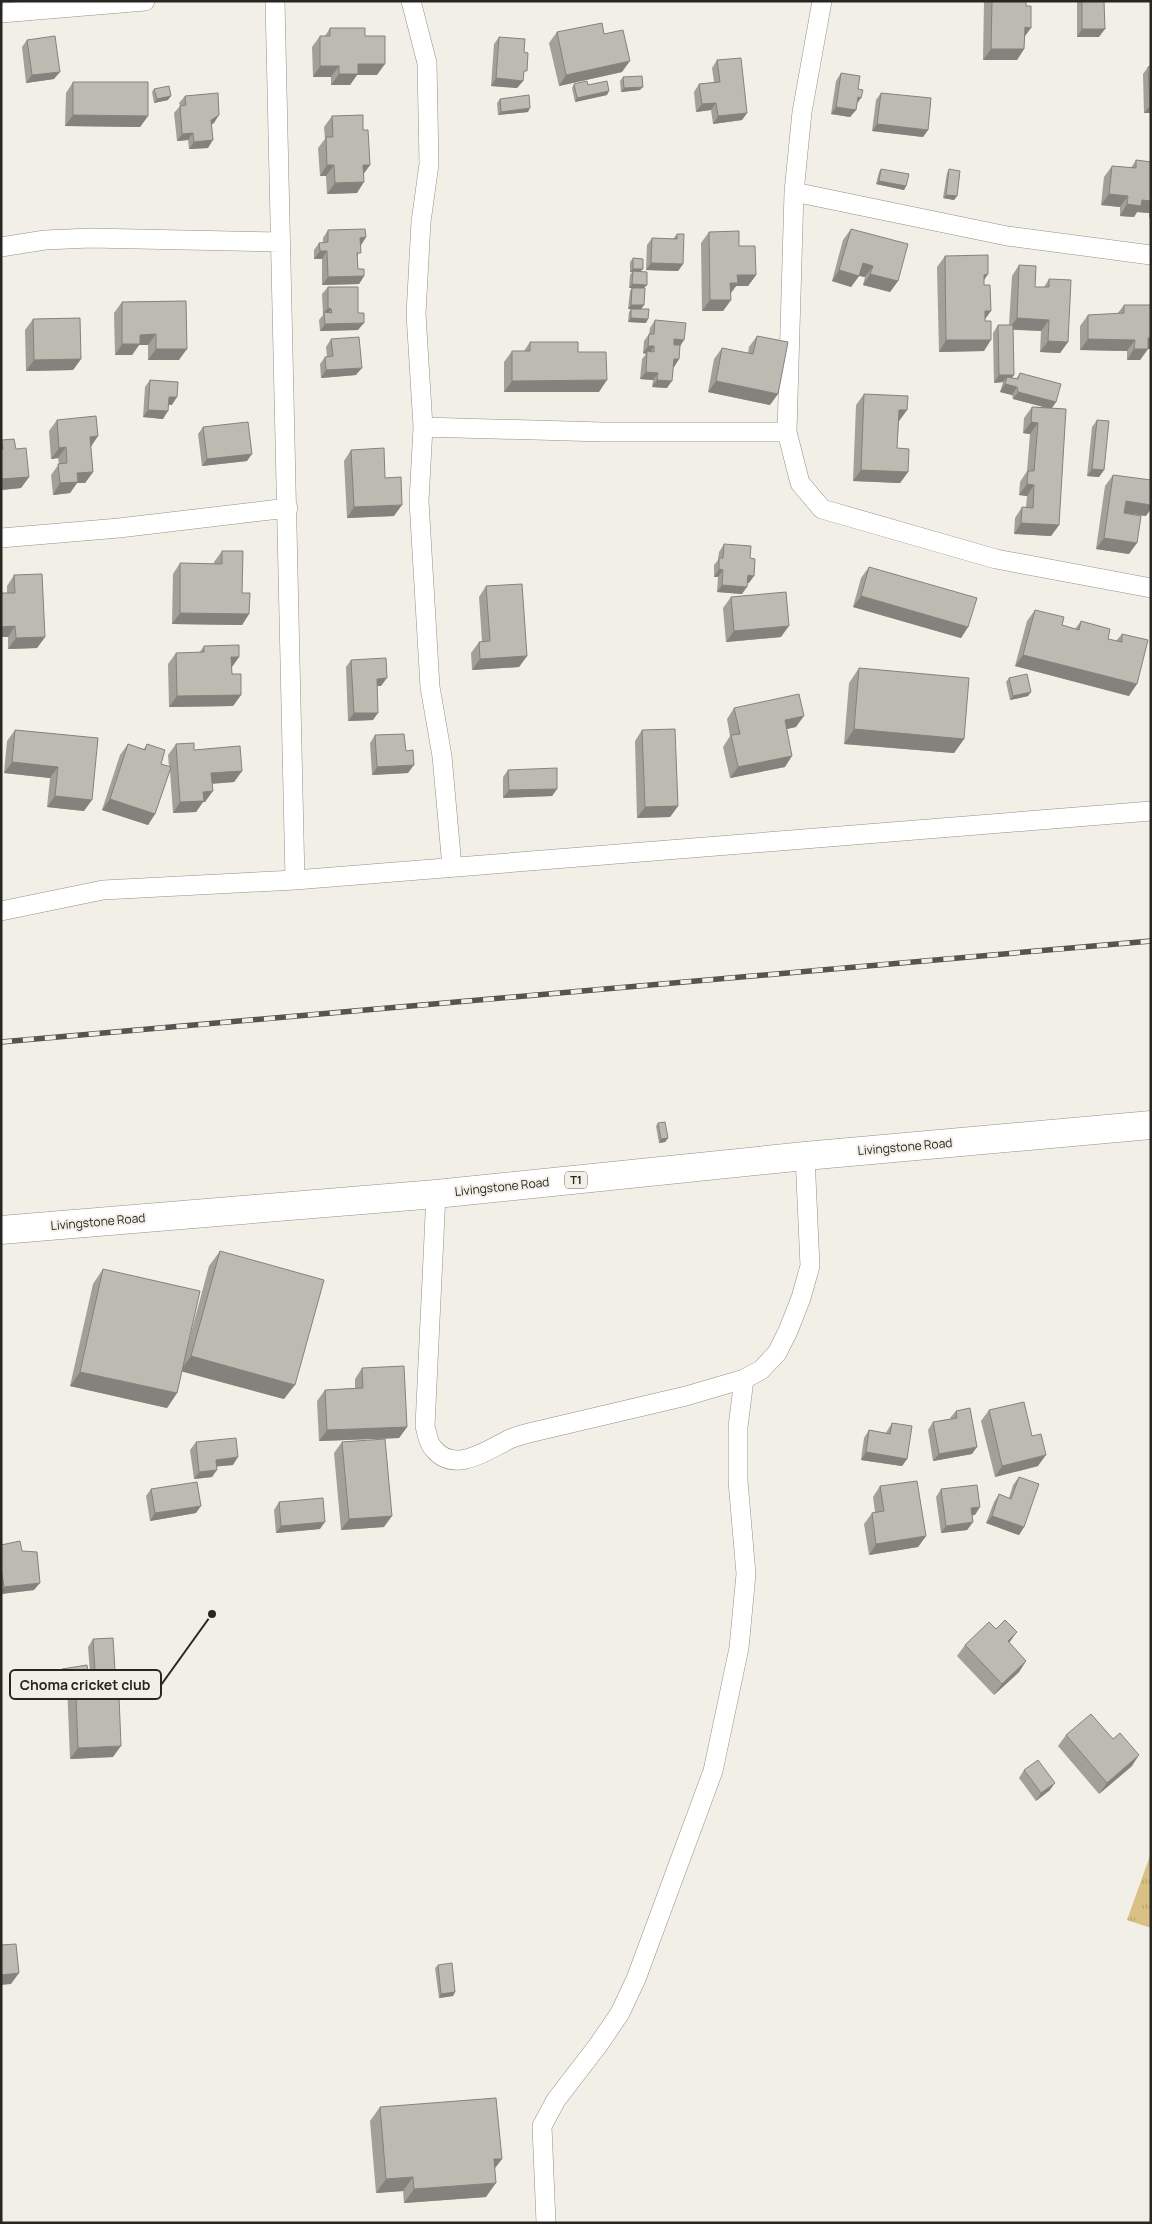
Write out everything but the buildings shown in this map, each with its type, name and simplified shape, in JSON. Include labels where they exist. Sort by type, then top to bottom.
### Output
[{"type":"highway","name":"Livingstone Road","points":[[1,1230],[436,1194],[805,1156],[1151,1125]]},
{"type":"street","points":[[1,13],[145,1]]},
{"type":"street","points":[[275,1],[295,880]]},
{"type":"street","points":[[411,1],[427,63],[429,164],[421,222],[416,314],[423,427],[419,501],[430,687],[442,756],[452,867]]},
{"type":"street","points":[[822,1],[802,112],[794,192],[787,432],[800,483],[822,509],[996,559],[1151,588]]},
{"type":"street","points":[[794,192],[1007,236],[1151,255]]},
{"type":"street","points":[[1,247],[45,240],[90,238],[281,242]]},
{"type":"street","points":[[423,427],[603,432],[787,432]]},
{"type":"street","points":[[1,538],[118,528],[288,508]]},
{"type":"street","points":[[1,910],[103,890],[295,880],[1151,810]]},
{"type":"street","points":[[436,1194],[425,1426],[431,1447],[441,1456],[455,1461],[471,1459],[513,1438],[533,1432],[686,1396],[744,1379],[761,1370],[777,1353],[801,1298],[810,1266],[805,1156]]},
{"type":"street","points":[[546,2223],[542,2126],[556,2100],[620,2013],[636,1979],[713,1771],[739,1648],[746,1574],[738,1481],[738,1427],[744,1379]]},
{"type":"green space","points":[[1151,1853],[1151,1928],[1127,1920]]},
{"type":"railway","points":[[1,1042],[1151,941]]},
{"type":"place","name":"Choma cricket club","points":[[212,1614]]}]
